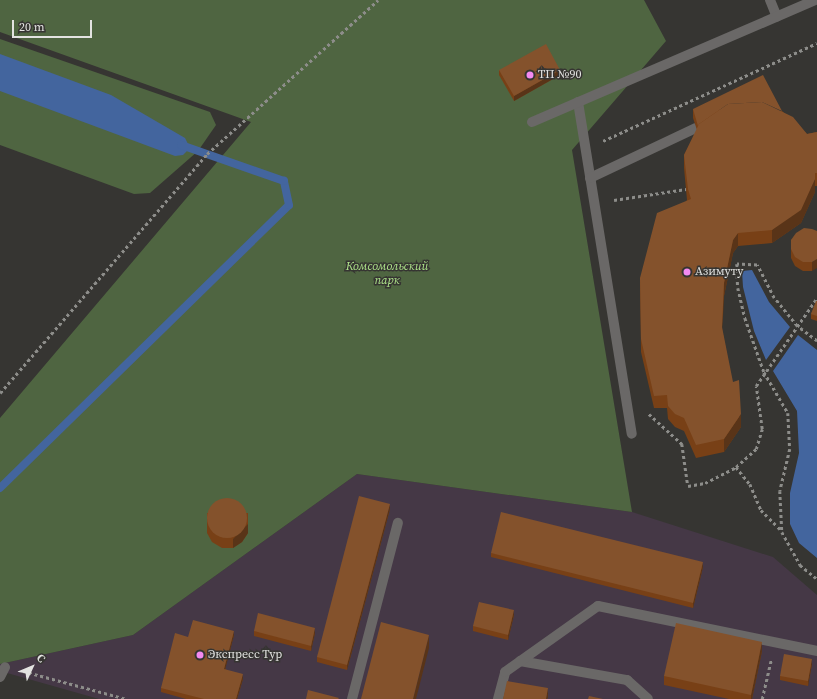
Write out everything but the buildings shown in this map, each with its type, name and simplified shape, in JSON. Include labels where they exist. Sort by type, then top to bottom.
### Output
[{"type":"lane","points":[[770,0],[777,17]]},
{"type":"lane","points":[[532,122],[815,0]]},
{"type":"lane","points":[[578,102],[632,434]]},
{"type":"lane","points":[[590,178],[696,128]]},
{"type":"lane","points":[[352,699],[398,523]]},
{"type":"lane","points":[[498,699],[505,672],[598,606],[817,651]]},
{"type":"lane","points":[[520,661],[627,680],[648,699]]},
{"type":"lane","points":[[0,677],[5,667]]},
{"type":"path","points":[[0,393],[207,154],[378,0]]},
{"type":"path","points":[[612,208],[602,142],[817,43]]},
{"type":"path","points":[[611,201],[686,189]]},
{"type":"path","points":[[782,532],[780,491],[790,450],[788,413],[764,372],[745,318],[738,288],[737,264],[758,265],[774,298],[797,326],[817,341]]},
{"type":"path","points":[[645,408],[655,422],[670,430],[682,444],[688,486],[705,483],[736,467],[756,450],[762,429],[756,386],[764,372],[817,298]]},
{"type":"path","points":[[736,467],[750,484],[761,510],[782,532],[800,565],[817,579]]},
{"type":"path","points":[[762,699],[774,642]]},
{"type":"path","points":[[5,667],[127,699]]},
{"type":"shaded area","points":[[357,474],[632,512],[773,557],[817,595],[817,699],[99,699],[0,671],[0,664],[133,635]]},
{"type":"green space","name":"Комсомольский парк","points":[[0,0],[644,0],[666,41],[572,150],[632,512],[357,474],[133,635],[0,664],[0,418],[251,122],[0,32]]},
{"type":"green space","points":[[0,39],[210,112],[216,125],[198,151],[150,193],[134,194],[0,145]]},
{"type":"water","points":[[0,54],[111,95],[185,138],[190,148],[183,155],[175,156],[0,91]]},
{"type":"water","points":[[752,270],[769,302],[790,327],[766,360],[754,331],[743,287],[742,271]]},
{"type":"water","points":[[798,335],[817,350],[817,558],[799,543],[790,524],[790,493],[799,453],[797,411],[773,371]]},
{"type":"waterway","points":[[0,488],[289,205],[284,181],[181,145]]},
{"type":"place","name":"ТП №90","points":[[530,75]]},
{"type":"place","name":"Азимуту","points":[[687,272]]},
{"type":"place","name":"Экспресс Тур","points":[[200,655]]}]
